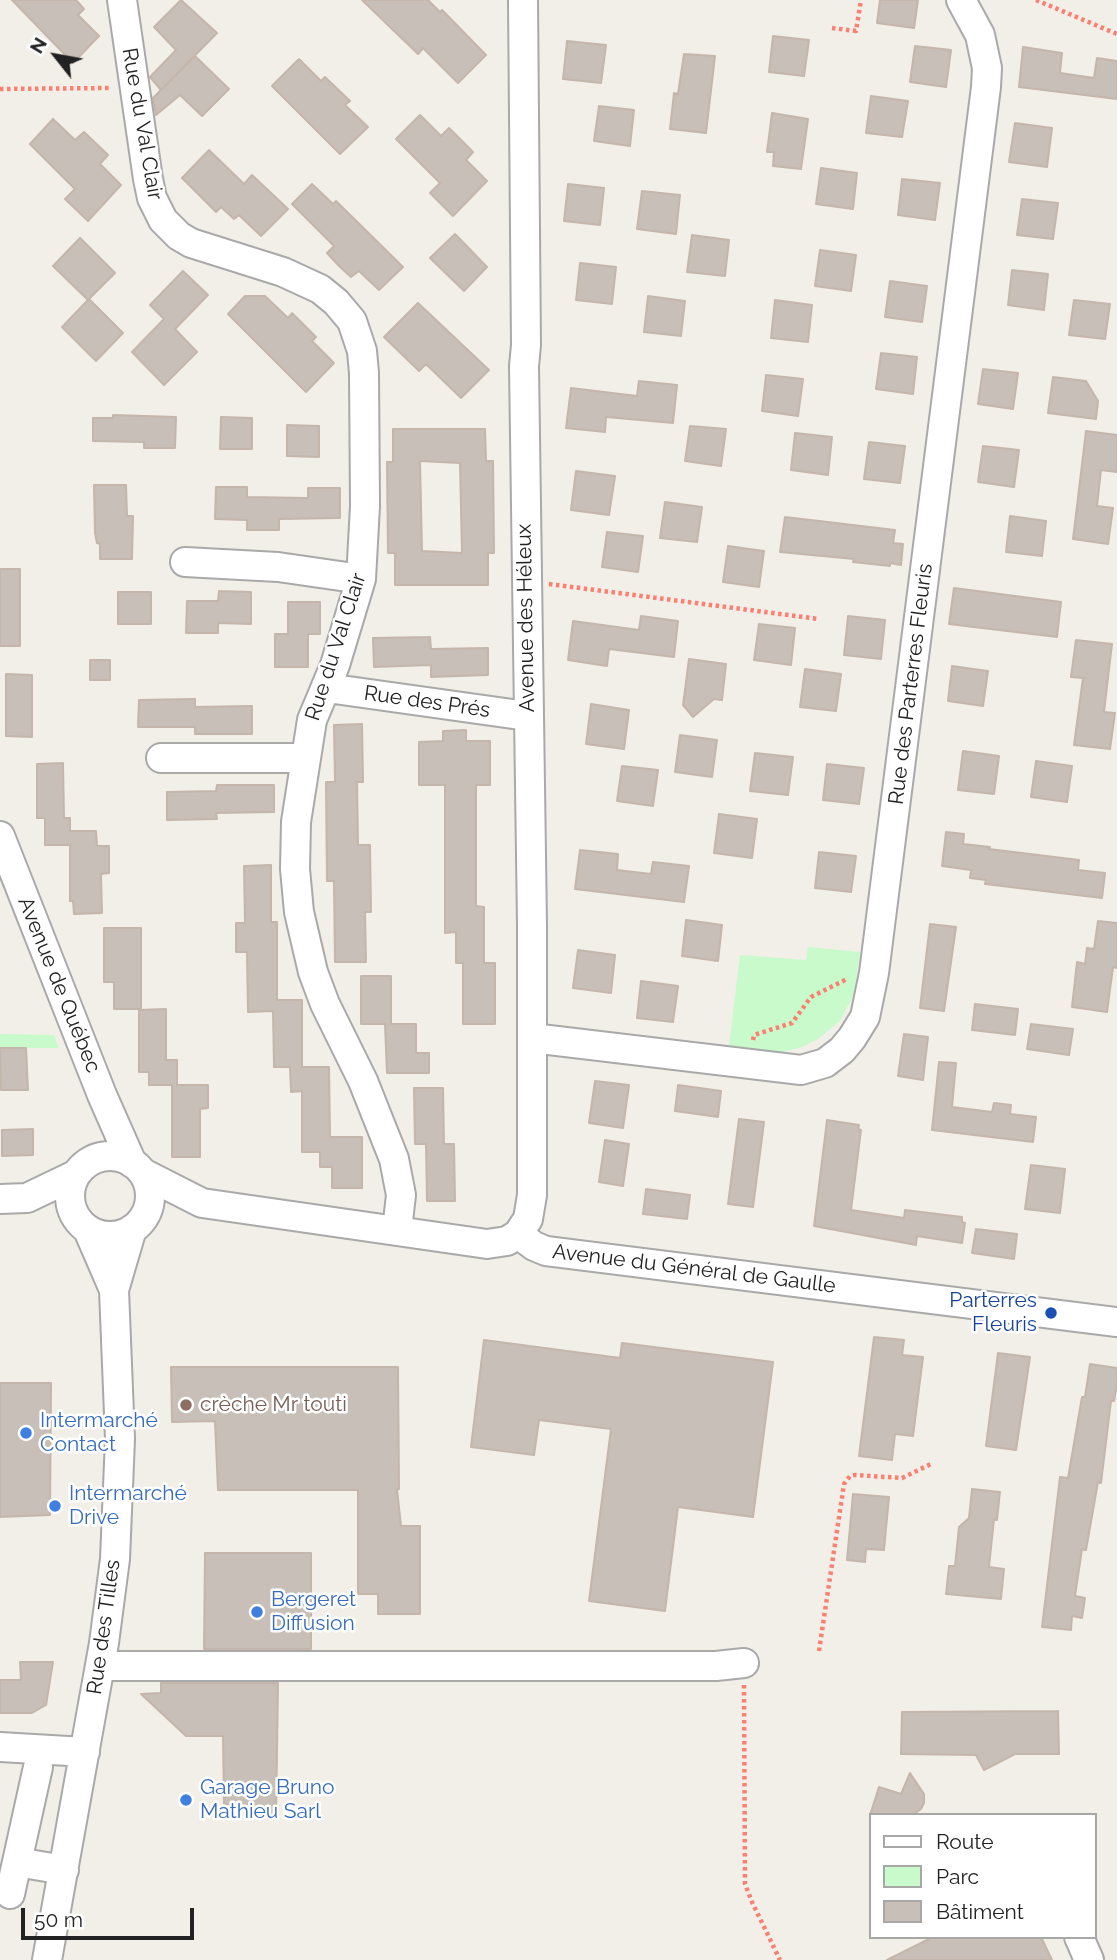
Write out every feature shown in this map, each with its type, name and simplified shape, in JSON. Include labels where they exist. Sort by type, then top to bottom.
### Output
[{"type":"street","name":"Rue du Val Clair","points":[[122,0],[152,198],[157,210],[171,229],[199,246],[283,272],[309,283],[336,302],[352,321],[358,335],[364,373],[365,506],[360,579],[327,688],[312,720],[304,758],[295,849],[300,922],[313,972],[325,1004],[363,1081],[394,1160],[401,1195],[397,1230]]},
{"type":"street","name":"Avenue des Héleux","points":[[518,1234],[528,1219],[532,1195],[523,0]]},
{"type":"street","name":"Rue des Parterres Fleuris","points":[[531,1038],[801,1070],[825,1063],[832,1058],[852,1038],[865,1017],[874,973],[986,87],[987,68],[980,35],[961,0]]},
{"type":"street","points":[[184,562],[278,567],[360,579]]},
{"type":"street","name":"Rue des Prés","points":[[327,688],[527,716]]},
{"type":"street","points":[[161,758],[304,758]]},
{"type":"street","name":"Avenue de Québec","points":[[0,836],[102,1095],[137,1168]]},
{"type":"street","name":"Avenue de Québec","points":[[79,1171],[96,1131],[102,1095]]},
{"type":"street","points":[[13,1199],[79,1171],[100,1157],[112,1156],[201,1203],[487,1244],[507,1241],[518,1234]]},
{"type":"street","points":[[137,1168],[148,1184],[149,1198],[138,1224]]},
{"type":"street","points":[[79,1171],[70,1198],[81,1223]]},
{"type":"street","points":[[13,1199],[81,1223],[106,1236],[115,1236],[138,1224],[201,1203]]},
{"type":"street","name":"Rue des Tilles","points":[[81,1223],[114,1290]]},
{"type":"street","name":"Rue des Tilles","points":[[47,1960],[100,1666],[115,1559],[120,1439],[114,1290],[138,1224]]},
{"type":"street","name":"Avenue du Général de Gaulle","points":[[518,1234],[539,1249],[557,1253],[1117,1322]]},
{"type":"street","points":[[100,1666],[716,1666],[744,1663]]},
{"type":"street","points":[[0,1747],[85,1752]]},
{"type":"street","points":[[10,1894],[38,1767]]},
{"type":"street","points":[[17,1862],[64,1870]]},
{"type":"street","points":[[1080,1939],[1089,1960]]},
{"type":"path","points":[[832,28],[856,31],[861,0]]},
{"type":"path","points":[[1035,0],[1117,34]]},
{"type":"path","points":[[0,89],[136,88]]},
{"type":"path","points":[[526,581],[819,619]]},
{"type":"path","points":[[750,1064],[754,1035],[792,1023],[811,997],[856,974],[874,973]]},
{"type":"path","points":[[819,1651],[844,1484],[850,1476],[855,1475],[902,1478],[931,1464]]},
{"type":"path","points":[[744,1663],[745,1884],[780,1960]]},
{"type":"green space","points":[[808,947],[860,952],[854,994],[840,1021],[818,1039],[783,1052],[729,1046],[740,955],[806,960]]},
{"type":"green space","points":[[0,1034],[54,1035],[59,1048],[0,1048]]},
{"type":"building","points":[[12,0],[76,0],[84,9],[78,15],[99,36],[73,63]]},
{"type":"building","points":[[181,0],[217,33],[161,90],[150,77],[176,50],[154,27]]},
{"type":"building","points":[[362,0],[428,0],[440,12],[442,10],[486,55],[458,83],[423,48],[418,54]]},
{"type":"building","points":[[880,0],[918,0],[914,28],[877,23]]},
{"type":"building","points":[[773,36],[809,40],[804,76],[769,72]]},
{"type":"building","points":[[567,41],[606,45],[601,83],[563,79]]},
{"type":"building","points":[[915,46],[951,50],[946,87],[910,82]]},
{"type":"building","points":[[1023,47],[1062,53],[1060,73],[1094,78],[1097,58],[1117,61],[1117,99],[1019,87]]},
{"type":"building","points":[[684,54],[715,56],[706,133],[670,129],[674,93],[678,94]]},
{"type":"building","points":[[195,56],[229,89],[202,116],[180,95],[156,115],[153,98]]},
{"type":"building","points":[[299,59],[321,81],[325,77],[350,101],[345,105],[368,127],[340,154],[272,86]]},
{"type":"building","points":[[871,96],[908,101],[902,137],[866,133]]},
{"type":"building","points":[[599,106],[634,110],[630,146],[594,141]]},
{"type":"building","points":[[772,113],[808,119],[801,169],[773,166],[774,152],[767,152]]},
{"type":"building","points":[[420,115],[441,136],[449,128],[473,152],[466,160],[487,181],[453,216],[430,193],[440,183],[396,139]]},
{"type":"building","points":[[53,119],[75,140],[84,132],[108,155],[100,164],[121,185],[88,221],[65,199],[75,189],[30,144]]},
{"type":"building","points":[[1015,123],[1052,128],[1047,167],[1009,162]]},
{"type":"building","points":[[209,150],[244,184],[252,175],[288,209],[261,236],[239,215],[234,219],[221,207],[216,212],[182,178]]},
{"type":"building","points":[[821,168],[857,173],[853,209],[816,204]]},
{"type":"building","points":[[902,179],[940,183],[935,220],[898,215]]},
{"type":"building","points":[[312,184],[333,204],[336,201],[403,267],[379,290],[359,271],[351,277],[339,266],[327,253],[334,246],[292,204]]},
{"type":"building","points":[[568,184],[604,188],[600,225],[564,221]]},
{"type":"building","points":[[642,191],[680,195],[676,234],[637,229]]},
{"type":"building","points":[[1022,199],[1058,203],[1053,239],[1017,235]]},
{"type":"building","points":[[455,234],[487,267],[464,291],[430,258]]},
{"type":"building","points":[[692,235],[729,240],[725,276],[687,272]]},
{"type":"building","points":[[80,238],[115,273],[89,299],[123,333],[96,361],[62,327],[88,300],[53,266]]},
{"type":"building","points":[[820,250],[856,255],[851,291],[815,286]]},
{"type":"building","points":[[580,263],[616,267],[612,304],[576,300]]},
{"type":"building","points":[[1012,270],[1048,274],[1044,310],[1008,305]]},
{"type":"building","points":[[183,271],[208,295],[175,329],[197,352],[164,385],[132,352],[164,319],[150,305]]},
{"type":"building","points":[[890,281],[927,286],[922,322],[885,317]]},
{"type":"building","points":[[245,296],[265,296],[288,318],[292,313],[316,337],[312,341],[334,363],[306,392],[228,314]]},
{"type":"building","points":[[648,296],[685,301],[681,336],[644,332]]},
{"type":"building","points":[[775,300],[812,305],[808,342],[771,338]]},
{"type":"building","points":[[1074,300],[1110,304],[1105,339],[1069,335]]},
{"type":"building","points":[[418,303],[489,370],[461,398],[426,364],[419,371],[384,337]]},
{"type":"building","points":[[881,353],[917,357],[913,394],[876,389]]},
{"type":"building","points":[[983,369],[1018,373],[1013,409],[978,404]]},
{"type":"building","points":[[766,375],[803,379],[798,416],[762,411]]},
{"type":"building","points":[[1053,377],[1086,381],[1098,401],[1096,419],[1048,413]]},
{"type":"building","points":[[639,381],[677,385],[673,423],[606,417],[605,432],[566,428],[571,388],[637,396]]},
{"type":"building","points":[[113,415],[176,417],[175,448],[144,448],[144,442],[93,441],[93,418],[113,418]]},
{"type":"building","points":[[221,417],[252,418],[252,449],[220,449]]},
{"type":"building","points":[[287,425],[319,426],[319,457],[287,456]]},
{"type":"building","points":[[690,426],[726,429],[721,466],[685,461]]},
{"type":"building","points":[[393,429],[485,429],[486,461],[493,461],[494,553],[488,553],[488,585],[395,585],[395,553],[388,553],[387,462],[393,462]],"holes":[[[420,461],[460,463],[462,553],[422,551]]]},
{"type":"building","points":[[1086,431],[1117,435],[1117,472],[1101,470],[1097,506],[1113,508],[1108,544],[1073,539]]},
{"type":"building","points":[[795,433],[832,437],[828,475],[791,470]]},
{"type":"building","points":[[869,442],[905,446],[900,483],[864,479]]},
{"type":"building","points":[[983,446],[1019,450],[1014,487],[978,482]]},
{"type":"building","points":[[576,471],[615,476],[609,515],[571,510]]},
{"type":"building","points":[[94,485],[126,485],[127,516],[133,516],[132,559],[100,559],[100,544],[97,543],[95,533]]},
{"type":"building","points":[[216,487],[247,487],[247,497],[308,498],[308,488],[340,488],[340,518],[279,519],[279,530],[247,530],[247,520],[215,519]]},
{"type":"building","points":[[665,502],[702,507],[697,542],[660,538]]},
{"type":"building","points":[[1010,516],[1046,521],[1042,556],[1006,552]]},
{"type":"building","points":[[785,517],[895,530],[893,543],[903,544],[901,565],[890,563],[890,566],[853,562],[854,559],[780,552]]},
{"type":"building","points":[[607,532],[643,536],[638,572],[602,567]]},
{"type":"building","points":[[728,546],[764,551],[759,587],[723,582]]},
{"type":"building","points":[[0,569],[20,569],[20,646],[0,646]]},
{"type":"building","points":[[954,588],[1061,602],[1057,637],[949,624]]},
{"type":"building","points":[[219,591],[251,592],[251,624],[218,623],[218,633],[186,633],[187,601],[218,601]]},
{"type":"building","points":[[118,592],[151,592],[151,624],[118,624]]},
{"type":"building","points":[[288,602],[320,602],[320,634],[308,634],[308,667],[275,667],[275,634],[288,634]]},
{"type":"building","points":[[641,616],[678,621],[674,657],[609,649],[607,666],[568,660],[573,621],[639,630]]},
{"type":"building","points":[[848,616],[885,620],[881,659],[844,655]]},
{"type":"building","points":[[759,624],[795,628],[791,665],[754,660]]},
{"type":"building","points":[[430,637],[431,649],[488,648],[488,675],[431,677],[431,665],[374,667],[373,638]]},
{"type":"building","points":[[1076,640],[1112,644],[1104,712],[1115,713],[1110,749],[1074,745],[1083,678],[1071,677]]},
{"type":"building","points":[[689,659],[726,664],[722,700],[714,699],[693,717],[683,705]]},
{"type":"building","points":[[90,660],[110,660],[110,680],[90,680]]},
{"type":"building","points":[[952,666],[988,671],[983,706],[948,701]]},
{"type":"building","points":[[805,669],[841,674],[836,711],[800,707]]},
{"type":"building","points":[[6,674],[32,675],[32,737],[6,736]]},
{"type":"building","points":[[195,699],[195,707],[252,706],[252,734],[195,734],[195,727],[138,727],[139,700]]},
{"type":"building","points":[[591,704],[629,710],[624,749],[586,744]]},
{"type":"building","points":[[362,724],[363,782],[357,782],[358,845],[370,845],[371,912],[365,912],[366,962],[335,962],[334,881],[327,881],[326,782],[335,782],[334,725]]},
{"type":"building","points":[[466,730],[466,741],[490,741],[490,785],[476,785],[476,906],[484,907],[484,963],[495,963],[495,1024],[463,1024],[463,963],[456,963],[456,932],[445,933],[445,785],[419,785],[419,742],[443,741],[443,731]]},
{"type":"building","points":[[680,735],[717,740],[712,777],[675,772]]},
{"type":"building","points":[[963,751],[999,756],[994,794],[958,790]]},
{"type":"building","points":[[755,753],[793,757],[788,795],[750,791]]},
{"type":"building","points":[[1036,761],[1072,766],[1067,802],[1031,797]]},
{"type":"building","points":[[63,763],[64,818],[70,818],[70,831],[96,831],[97,846],[109,846],[109,873],[101,874],[102,913],[74,914],[73,901],[70,901],[70,845],[45,845],[45,818],[37,818],[37,764]]},
{"type":"building","points":[[827,764],[864,768],[859,804],[823,800]]},
{"type":"building","points":[[622,766],[658,770],[653,806],[617,801]]},
{"type":"building","points":[[217,785],[274,785],[274,812],[216,813],[217,819],[167,820],[167,792],[216,791]]},
{"type":"building","points":[[719,814],[757,819],[752,858],[714,853]]},
{"type":"building","points":[[946,832],[964,834],[963,844],[1079,860],[1078,870],[1105,873],[1102,898],[985,884],[986,880],[970,878],[971,870],[942,866]]},
{"type":"building","points":[[580,850],[618,854],[617,870],[651,874],[653,862],[689,866],[684,902],[575,889]]},
{"type":"building","points":[[819,852],[856,856],[851,892],[815,888]]},
{"type":"building","points":[[271,865],[271,922],[277,922],[277,1000],[302,1000],[302,1067],[329,1067],[330,1137],[362,1137],[362,1188],[332,1188],[332,1167],[320,1167],[320,1152],[302,1152],[302,1091],[291,1092],[290,1067],[274,1067],[273,1011],[248,1012],[247,952],[236,952],[236,923],[245,923],[244,866]]},
{"type":"building","points":[[686,920],[722,925],[718,961],[682,956]]},
{"type":"building","points":[[1098,921],[1117,923],[1117,968],[1113,967],[1107,1012],[1072,1007],[1077,962],[1085,964],[1087,948],[1094,949]]},
{"type":"building","points":[[930,924],[956,927],[944,1011],[920,1008]]},
{"type":"building","points":[[104,928],[141,928],[141,1009],[114,1009],[114,982],[104,982]]},
{"type":"building","points":[[578,950],[615,955],[611,993],[573,988]]},
{"type":"building","points":[[361,976],[391,976],[391,1024],[416,1024],[416,1053],[429,1053],[429,1073],[387,1073],[385,1024],[361,1024]]},
{"type":"building","points":[[641,981],[678,986],[673,1022],[637,1018]]},
{"type":"building","points":[[975,1004],[1018,1009],[1015,1035],[972,1030]]},
{"type":"building","points":[[166,1009],[166,1060],[177,1060],[177,1085],[208,1085],[208,1108],[200,1109],[200,1157],[172,1157],[172,1085],[149,1085],[149,1072],[139,1072],[139,1010]]},
{"type":"building","points":[[1031,1024],[1073,1029],[1069,1055],[1027,1049]]},
{"type":"building","points":[[904,1034],[928,1037],[923,1080],[898,1076]]},
{"type":"building","points":[[0,1048],[26,1048],[28,1090],[1,1090]]},
{"type":"building","points":[[939,1062],[956,1063],[952,1107],[992,1112],[994,1103],[1011,1105],[1010,1114],[1036,1117],[1033,1142],[932,1130]]},
{"type":"building","points":[[595,1081],[629,1085],[623,1128],[589,1123]]},
{"type":"building","points":[[678,1085],[721,1091],[718,1117],[675,1111]]},
{"type":"building","points":[[414,1088],[443,1088],[444,1144],[454,1144],[455,1201],[427,1201],[426,1144],[415,1144]]},
{"type":"building","points":[[739,1119],[764,1122],[753,1207],[728,1204]]},
{"type":"building","points":[[827,1120],[859,1125],[858,1129],[861,1130],[851,1210],[904,1218],[905,1210],[962,1217],[962,1222],[965,1223],[962,1243],[917,1236],[916,1245],[814,1226]]},
{"type":"building","points":[[33,1129],[33,1155],[2,1156],[2,1130]]},
{"type":"building","points":[[605,1140],[629,1144],[623,1186],[599,1182]]},
{"type":"building","points":[[1031,1165],[1065,1169],[1060,1213],[1025,1209]]},
{"type":"building","points":[[646,1189],[690,1195],[687,1219],[643,1214]]},
{"type":"building","points":[[976,1229],[1017,1234],[1014,1259],[972,1253]]},
{"type":"building","points":[[874,1337],[904,1340],[902,1355],[923,1357],[913,1436],[895,1434],[892,1460],[859,1456]]},
{"type":"building","points":[[484,1340],[620,1358],[622,1343],[773,1362],[753,1517],[678,1507],[665,1611],[589,1601],[611,1429],[539,1420],[534,1455],[471,1447]]},
{"type":"building","points":[[998,1353],[1030,1357],[1016,1450],[986,1446]]},
{"type":"building","points":[[1090,1364],[1117,1368],[1117,1384],[1114,1401],[1111,1401],[1101,1483],[1098,1482],[1086,1550],[1082,1549],[1075,1596],[1085,1598],[1082,1618],[1072,1616],[1071,1630],[1042,1627],[1060,1477],[1068,1478]]},
{"type":"building","points":[[171,1367],[398,1367],[397,1489],[401,1526],[420,1526],[420,1614],[378,1614],[378,1594],[358,1594],[358,1490],[218,1490],[215,1421],[172,1422]]},
{"type":"building","name":"Intermarché Contact","points":[[0,1383],[51,1383],[50,1515],[0,1517]]},
{"type":"building","points":[[972,1489],[1000,1492],[989,1567],[1004,1569],[1001,1599],[946,1594],[949,1566],[955,1566],[959,1527],[969,1518]]},
{"type":"building","points":[[853,1494],[889,1497],[884,1550],[866,1549],[865,1562],[847,1560]]},
{"type":"building","points":[[205,1553],[311,1553],[311,1649],[204,1649]]},
{"type":"building","points":[[20,1662],[53,1662],[46,1705],[32,1713],[0,1713],[0,1680],[21,1680]]},
{"type":"building","points":[[161,1683],[278,1683],[276,1818],[224,1804],[223,1736],[186,1736],[141,1694],[161,1693]]},
{"type":"building","points":[[1058,1711],[1059,1754],[1015,1754],[984,1770],[976,1755],[901,1754],[902,1712]]},
{"type":"building","points":[[910,1773],[924,1794],[921,1809],[916,1813],[871,1813],[879,1787],[901,1794]]},
{"type":"building","points":[[929,1939],[1042,1939],[1052,1960],[887,1960]]},
{"type":"place","name":"Parterres Fleuris","points":[[1051,1313]]},
{"type":"place","name":"crèche Mr touti","points":[[186,1405]]},
{"type":"place","name":"Intermarché Contact","points":[[26,1433]]},
{"type":"place","name":"Intermarché Drive","points":[[55,1506]]},
{"type":"place","name":"Bergeret Diffusion","points":[[257,1612]]},
{"type":"place","name":"Garage Bruno Mathieu Sarl","points":[[186,1800]]}]
